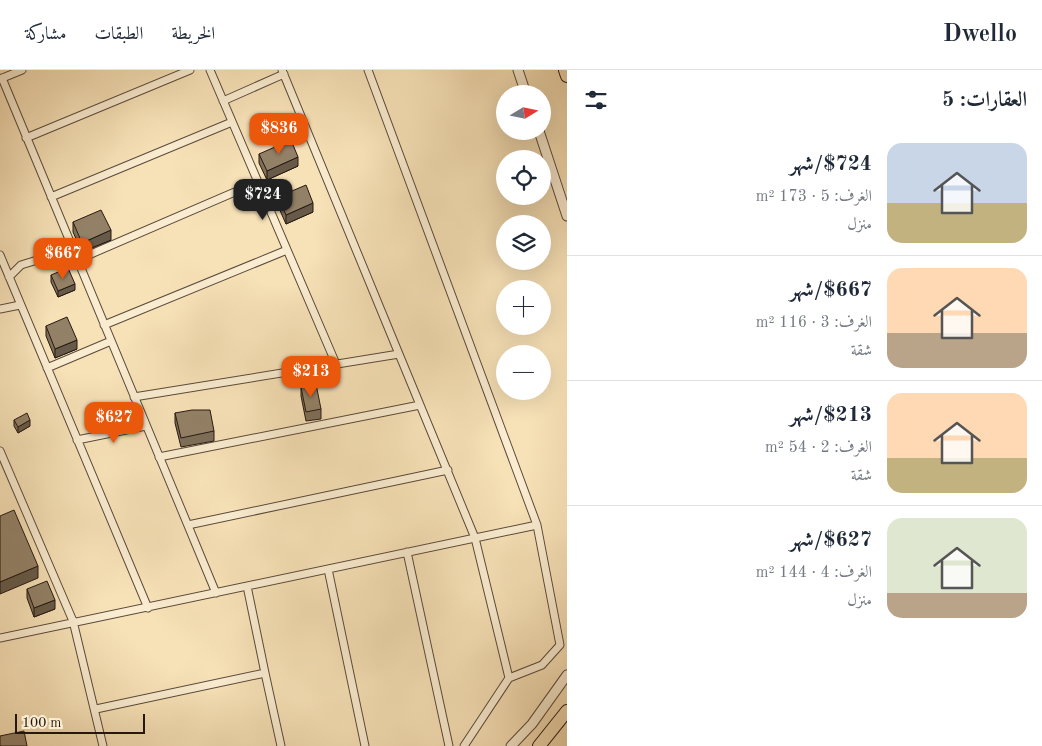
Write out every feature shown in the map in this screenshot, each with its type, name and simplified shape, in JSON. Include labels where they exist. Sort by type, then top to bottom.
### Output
[{"type":"highway","points":[[565,70],[567,76]]},
{"type":"highway","points":[[540,746],[567,710]]},
{"type":"street","points":[[22,70],[1,79],[216,593]]},
{"type":"street","points":[[26,138],[190,70]]},
{"type":"street","points":[[210,70],[336,364]]},
{"type":"street","points":[[368,70],[537,525],[560,645],[542,665],[509,678],[464,746]]},
{"type":"street","points":[[518,70],[523,85]]},
{"type":"street","points":[[224,101],[283,72],[475,538],[509,678]]},
{"type":"street","points":[[51,197],[232,122]]},
{"type":"street","points":[[542,140],[567,216]]},
{"type":"street","points":[[77,260],[258,182]]},
{"type":"street","points":[[9,277],[21,264],[73,249]]},
{"type":"street","points":[[104,325],[287,250]]},
{"type":"street","points":[[0,255],[148,608]]},
{"type":"street","points":[[0,309],[20,305]]},
{"type":"street","points":[[46,368],[111,341]]},
{"type":"street","points":[[134,397],[399,354]]},
{"type":"street","points":[[159,457],[420,405]]},
{"type":"street","points":[[77,440],[146,426]]},
{"type":"street","points":[[0,451],[73,621],[96,709],[103,746]]},
{"type":"street","points":[[188,525],[448,470]]},
{"type":"street","points":[[0,638],[73,621],[148,608],[537,525]]},
{"type":"street","points":[[406,552],[448,746]]},
{"type":"street","points":[[328,569],[365,746]]},
{"type":"street","points":[[247,586],[281,746]]},
{"type":"street","points":[[96,709],[265,673]]},
{"type":"street","points":[[511,746],[532,724],[567,675]]},
{"type":"building","points":[[291,140],[298,157],[267,171],[259,154]]},
{"type":"building","points":[[306,185],[313,203],[286,215],[278,197]]},
{"type":"building","points":[[101,210],[111,230],[82,243],[73,222]]},
{"type":"building","points":[[68,268],[75,284],[58,291],[51,275]]},
{"type":"building","points":[[67,317],[77,340],[55,349],[46,326]]},
{"type":"building","points":[[316,384],[321,409],[306,412],[301,387]]},
{"type":"building","points":[[192,410],[210,410],[214,431],[181,438],[175,413]]},
{"type":"building","points":[[27,413],[30,420],[18,427],[14,420]]},
{"type":"building","points":[[14,510],[38,566],[0,582],[0,516]]},
{"type":"building","points":[[47,581],[55,600],[34,608],[27,589]]},
{"type":"building","points":[[24,731],[27,746],[0,746],[0,736]]}]
